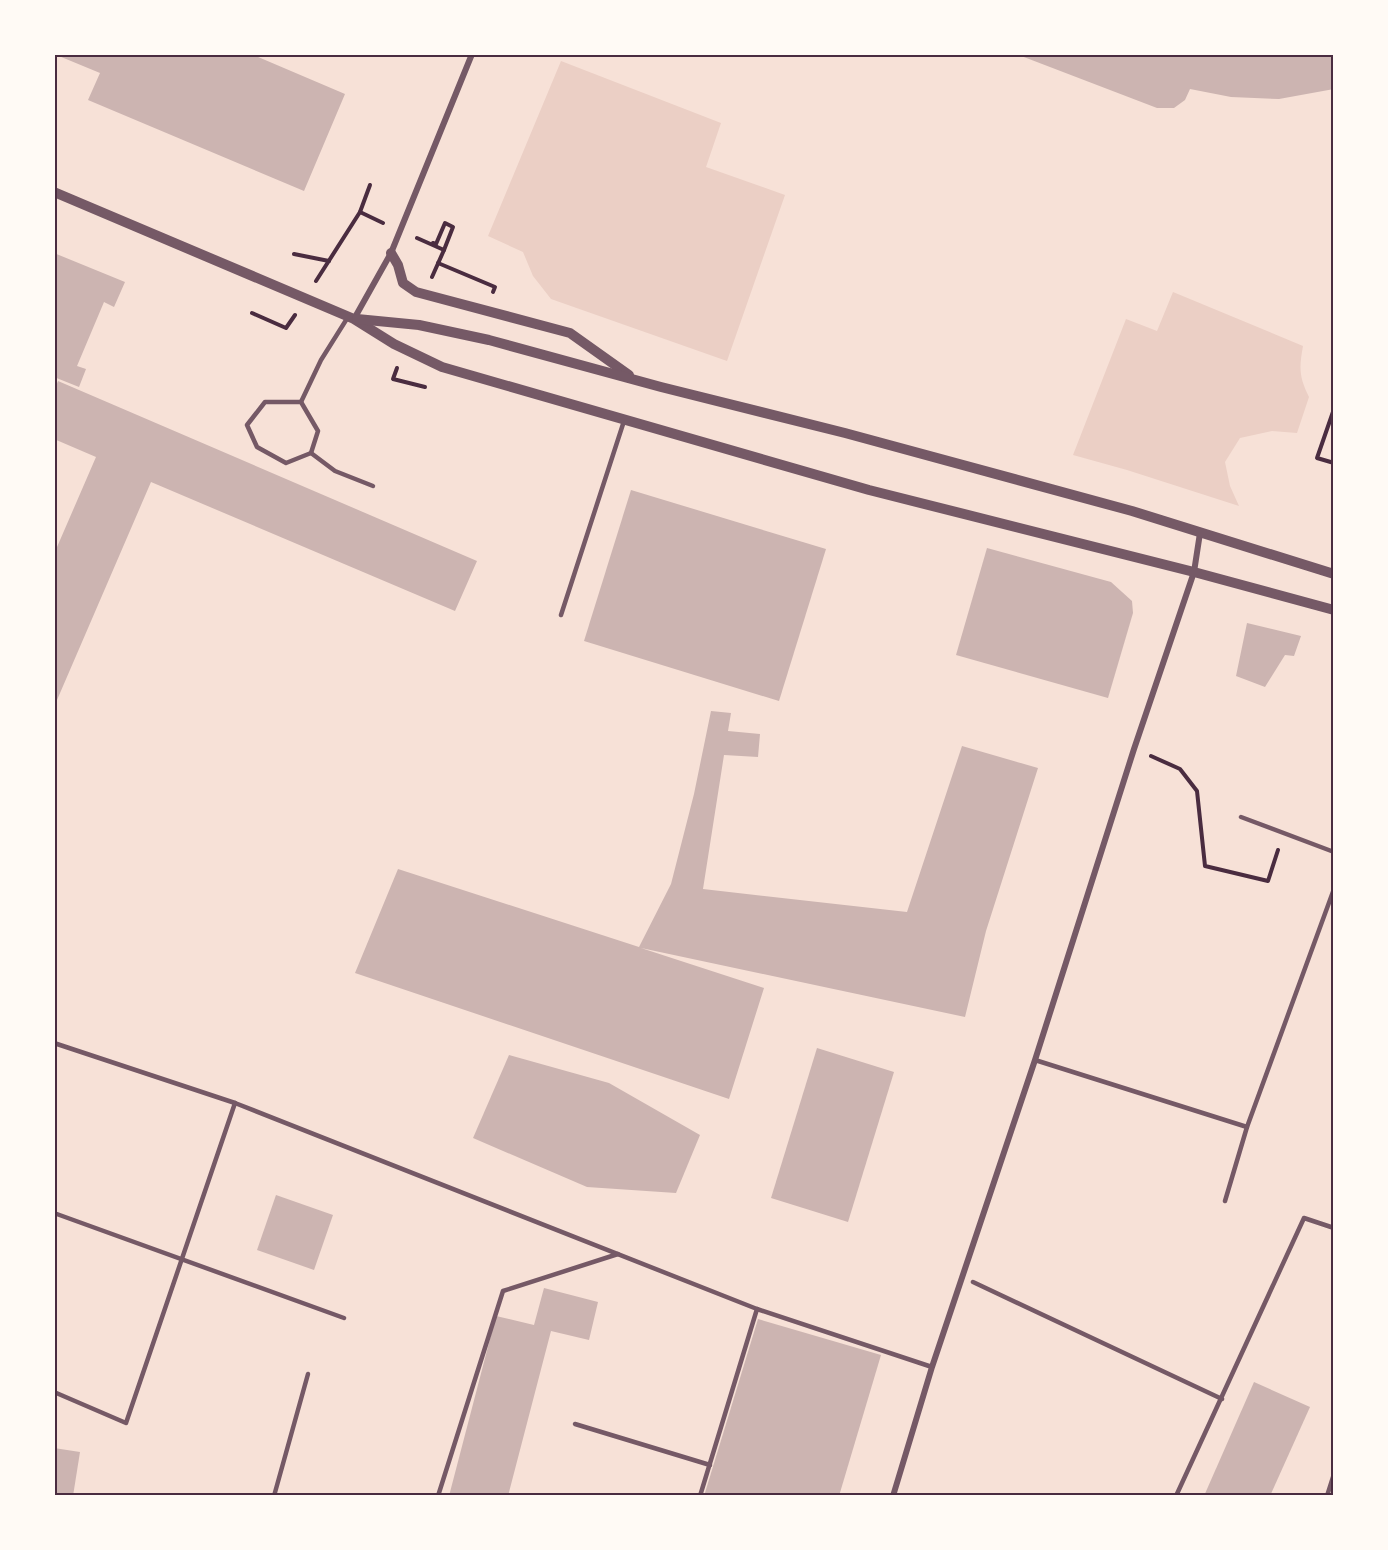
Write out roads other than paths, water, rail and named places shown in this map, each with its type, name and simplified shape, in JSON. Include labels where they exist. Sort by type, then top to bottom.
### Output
[{"type":"street","points":[[351,318],[391,253],[472,54]]},
{"type":"street","points":[[54,192],[351,318],[394,344],[442,367],[869,490],[1194,572],[1334,610]]},
{"type":"street","points":[[391,253],[398,265],[403,283],[416,292],[570,333],[634,379]]},
{"type":"street","points":[[351,318],[419,325],[489,340],[879,442],[1131,511],[1334,574]]},
{"type":"street","points":[[893,1496],[932,1367],[1194,572],[1200,533]]},
{"type":"lane","points":[[301,402],[321,360],[351,318]]},
{"type":"lane","points":[[301,402],[265,402],[248,425],[257,447],[286,463],[311,453]]},
{"type":"lane","points":[[301,402],[318,431],[311,453]]},
{"type":"lane","points":[[561,615],[624,420]]},
{"type":"lane","points":[[311,453],[335,471],[373,486]]},
{"type":"lane","points":[[1241,817],[1334,852]]},
{"type":"lane","points":[[1225,1201],[1247,1126],[1334,890]]},
{"type":"lane","points":[[54,1043],[235,1103],[758,1309],[932,1367]]},
{"type":"lane","points":[[1035,1060],[1247,1126]]},
{"type":"lane","points":[[54,1392],[126,1424],[235,1103]]},
{"type":"lane","points":[[54,1213],[344,1318]]},
{"type":"lane","points":[[1176,1496],[1304,1218],[1334,1228]]},
{"type":"lane","points":[[438,1496],[503,1291],[618,1254]]},
{"type":"lane","points":[[973,1282],[1222,1399]]},
{"type":"lane","points":[[700,1496],[758,1309]]},
{"type":"lane","points":[[274,1496],[308,1374]]},
{"type":"lane","points":[[575,1424],[710,1465]]},
{"type":"lane","points":[[1327,1496],[1334,1474]]}]
